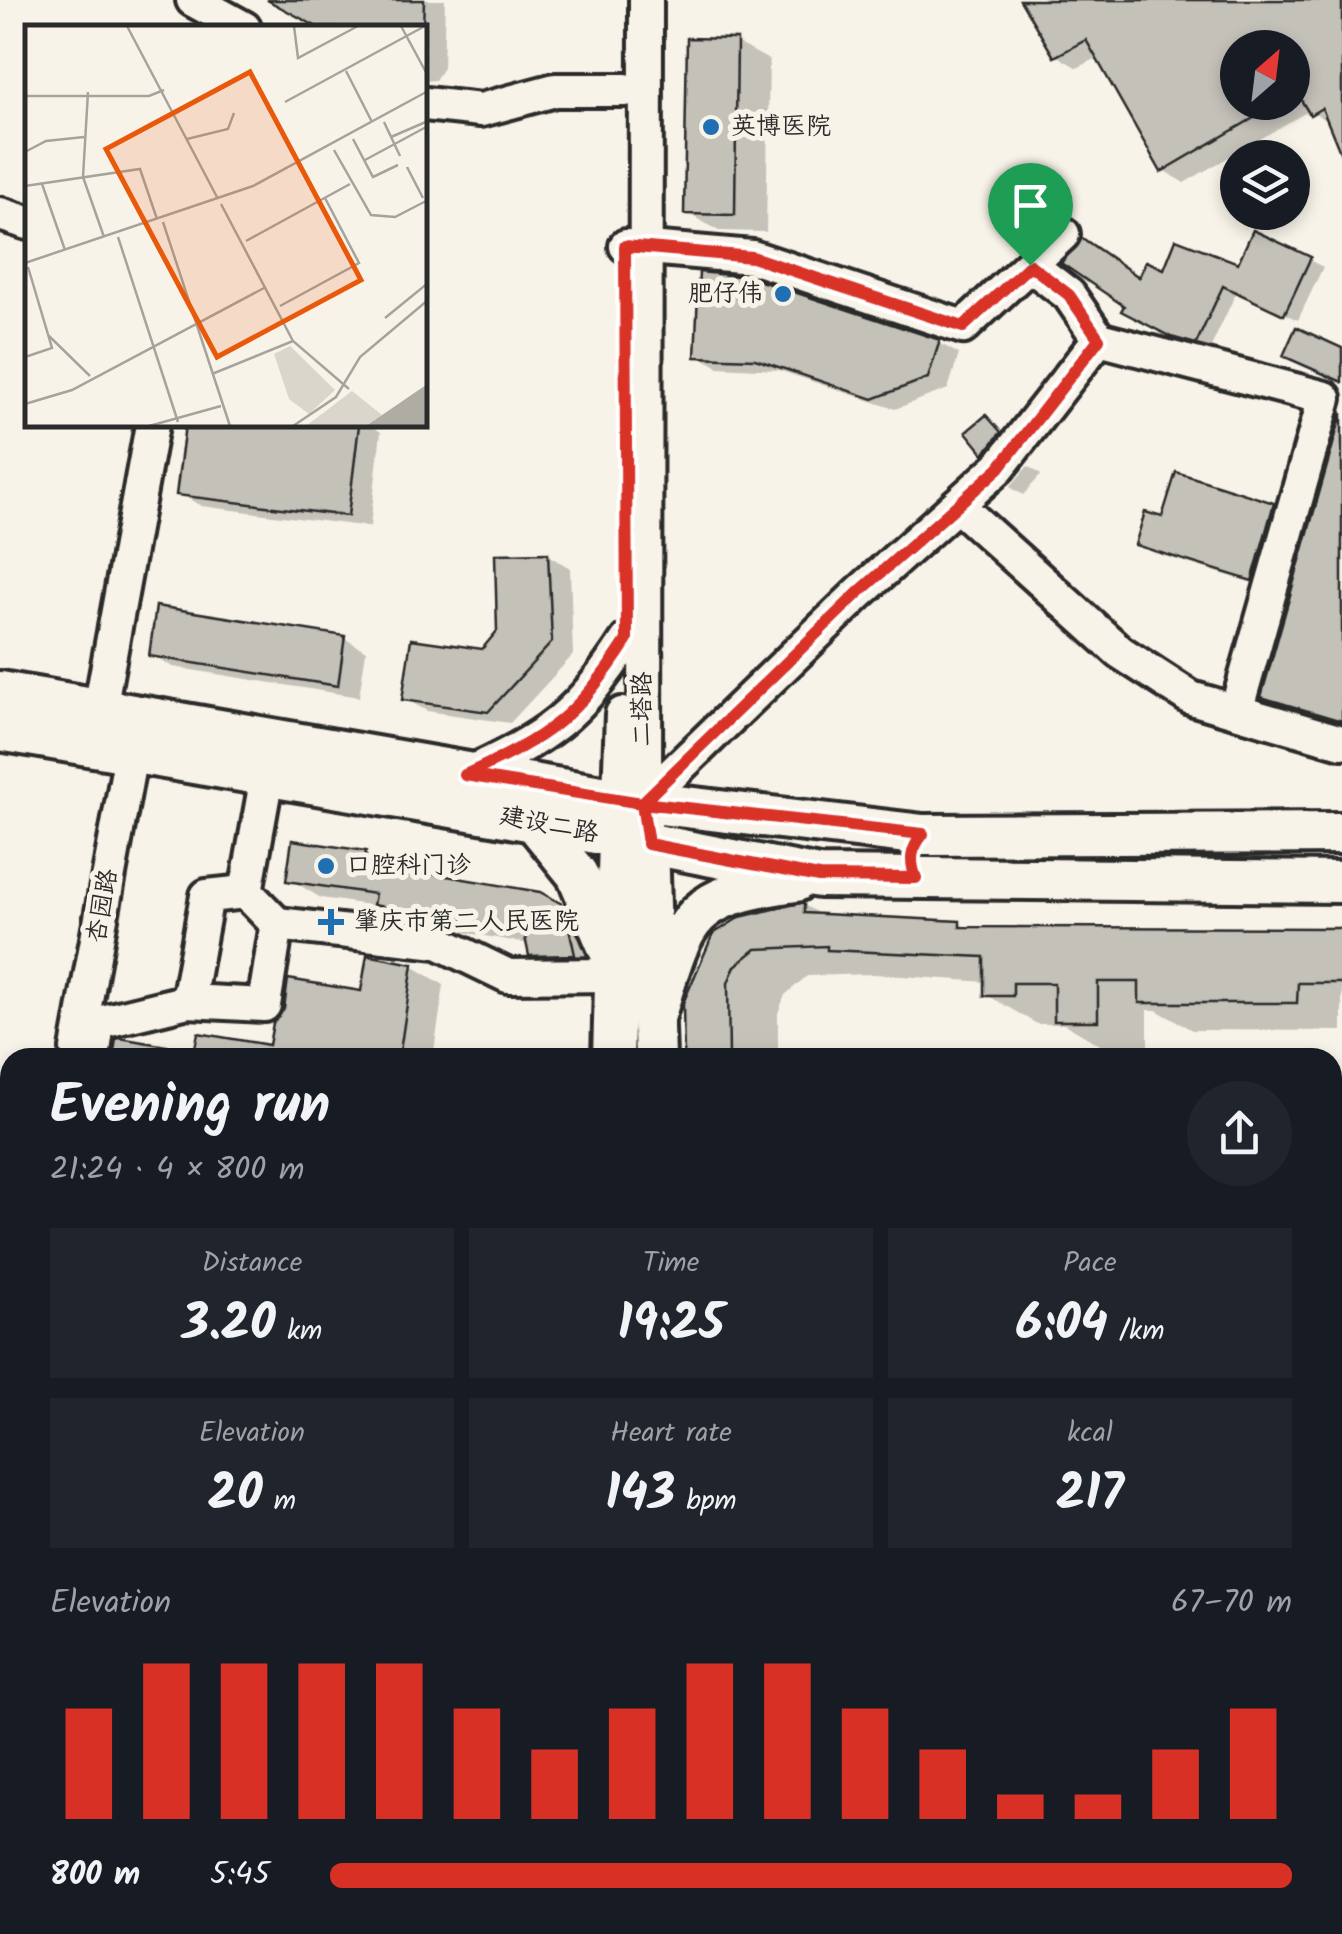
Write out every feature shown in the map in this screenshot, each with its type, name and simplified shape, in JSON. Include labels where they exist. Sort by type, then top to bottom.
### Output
[{"type":"main road","name":"建设二路","points":[[0,692],[465,775],[819,877],[1342,882]]},
{"type":"main road","name":"建设二路","points":[[0,730],[534,821],[632,821],[923,834],[1342,833]]},
{"type":"main road","points":[[534,821],[577,874],[614,969]]},
{"type":"main road","name":"二塔路","points":[[613,1048],[614,969],[632,821]]},
{"type":"main road","name":"二塔路","points":[[632,821],[654,1038]]},
{"type":"main road","points":[[916,878],[911,866],[912,848],[923,834]]},
{"type":"main road","points":[[654,1038],[680,932],[700,909],[750,887],[819,877]]},
{"type":"street","points":[[193,0],[239,25]]},
{"type":"street","name":"二塔路","points":[[624,0],[625,90],[635,247],[632,821]]},
{"type":"street","name":"二塔路","points":[[632,821],[627,640],[635,247],[646,0]]},
{"type":"street","points":[[428,104],[482,110],[556,90],[625,90]]},
{"type":"street","points":[[0,214],[25,222]]},
{"type":"street","points":[[635,247],[752,257],[963,327],[1063,234]]},
{"type":"street","points":[[1030,265],[1069,295],[1099,339],[1325,398],[1236,711]]},
{"type":"street","points":[[632,821],[858,593],[999,468],[1099,339]]},
{"type":"street","points":[[100,709],[151,428]]},
{"type":"street","points":[[957,505],[1120,652],[1191,698],[1342,742]]},
{"type":"street","points":[[465,775],[522,749],[567,720],[598,684],[627,640]]},
{"type":"street","name":"杏园路","points":[[78,1048],[131,754]]},
{"type":"street","points":[[246,892],[268,776]]},
{"type":"street","points":[[246,892],[277,924],[438,942],[508,976],[614,969]]},
{"type":"street","points":[[188,1001],[207,896],[246,892]]},
{"type":"street","points":[[94,1048],[98,1023],[188,1001],[264,1005],[277,924]]},
{"type":"building","points":[[267,0],[424,0],[423,25],[313,25]]},
{"type":"building","points":[[1020,0],[1342,0],[1342,157],[1322,108],[1310,115],[1310,30],[1220,30],[1220,120],[1250,120],[1161,172],[1086,40],[1054,57]]},
{"type":"building","name":"英博医院","points":[[687,38],[737,39],[735,215],[684,214]]},
{"type":"building","points":[[1253,230],[1311,257],[1284,315],[1223,286],[1196,344],[1171,337],[1121,311],[1124,306],[1061,263],[1082,238],[1139,277],[1146,261],[1164,269],[1176,239],[1238,263]]},
{"type":"building","points":[[699,272],[748,277],[940,340],[928,378],[873,399],[755,359],[695,357]]},
{"type":"building","points":[[1296,327],[1342,348],[1342,382],[1283,356]]},
{"type":"building","points":[[1342,413],[1342,721],[1261,697]]},
{"type":"building","points":[[986,415],[1001,432],[984,454],[966,432]]},
{"type":"building","points":[[185,428],[359,428],[348,516],[176,495]]},
{"type":"building","points":[[1176,472],[1274,503],[1252,581],[1135,545],[1145,512],[1162,517]]},
{"type":"building","points":[[548,553],[552,642],[488,712],[402,700],[411,639],[482,649],[497,631],[495,554]]},
{"type":"building","points":[[156,606],[345,636],[338,686],[149,656]]},
{"type":"building","points":[[292,840],[366,851],[364,862],[540,892],[564,905],[575,955],[529,956],[524,932],[373,905],[375,894],[286,881]]},
{"type":"building","points":[[804,902],[804,913],[960,921],[960,927],[1342,928],[1342,983],[1298,983],[1297,1003],[1139,1003],[1139,982],[1098,982],[1098,1021],[1054,1021],[1054,983],[1013,983],[1013,996],[984,996],[984,957],[827,950],[827,946],[756,949],[735,966],[728,983],[729,1048],[684,1048],[683,1003],[713,934],[740,917]]},
{"type":"building","points":[[367,955],[413,964],[400,1048],[195,1048],[198,1033],[269,1045],[273,1023],[284,1009],[288,979],[361,991]]},
{"type":"building","points":[[120,1038],[178,1048],[115,1048],[116,1039]]},
{"type":"place","name":"英博医院","points":[[711,127]]},
{"type":"place","name":"肥仔伟","points":[[783,294]]},
{"type":"place","name":"口腔科门诊","points":[[326,866]]},
{"type":"place","name":"肇庆市第二人民医院","points":[[331,922]]},
{"type":"route","points":[[1030,265],[963,327],[752,257],[625,246],[627,640],[598,684],[567,720],[522,749],[465,775],[642,803],[648,844],[819,877],[916,878],[911,866],[912,848],[923,834],[642,803],[858,593],[999,468],[1054,392],[1099,339],[1069,295],[1030,265]]}]
